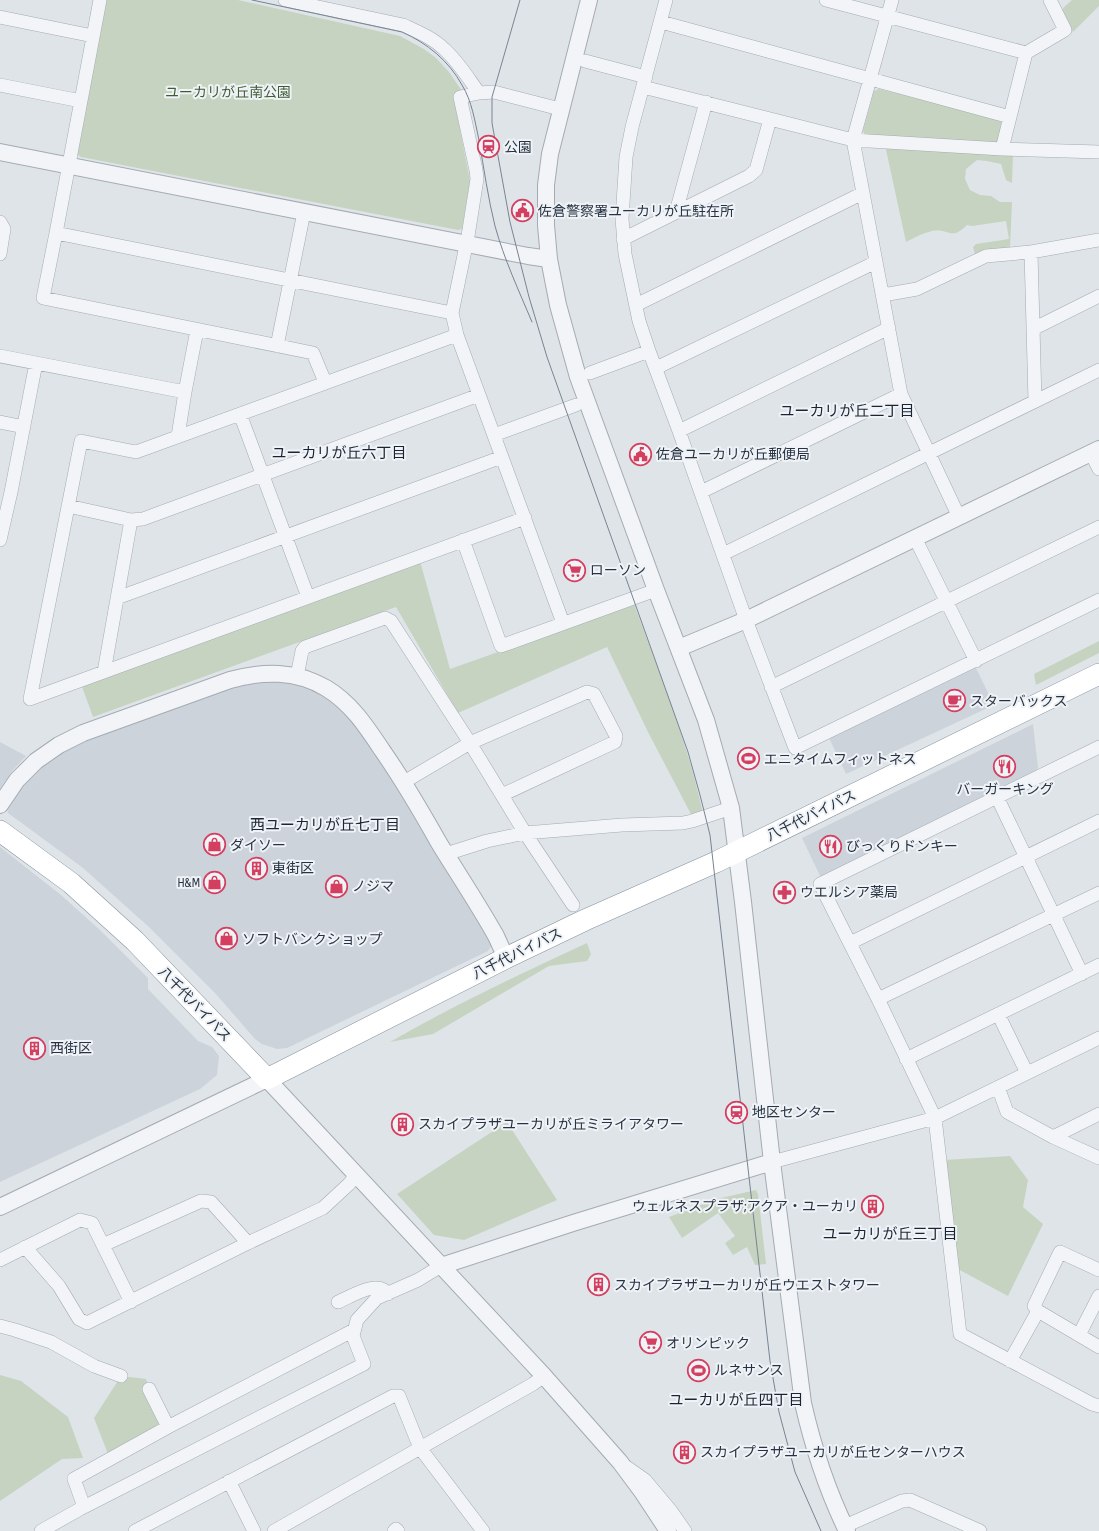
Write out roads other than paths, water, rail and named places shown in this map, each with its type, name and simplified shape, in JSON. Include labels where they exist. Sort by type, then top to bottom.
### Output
[{"type":"highway","name":"八千代バイパス","points":[[0,831],[71,883],[135,941],[267,1079],[506,958],[585,920],[737,851],[1099,674]]},
{"type":"street","points":[[100,0],[43,298],[313,354],[325,382]]},
{"type":"street","points":[[285,0],[403,26],[418,32],[444,48],[458,64],[479,93]]},
{"type":"street","points":[[589,0],[560,109],[550,154],[546,185],[546,225],[550,259],[558,305],[578,377],[656,590],[706,720],[731,808],[772,1162],[803,1403],[809,1432],[828,1489],[846,1528],[902,1501],[910,1500],[980,1531]]},
{"type":"street","points":[[666,0],[632,127],[626,157],[623,184],[622,219],[625,254],[636,305],[649,351],[746,620],[795,748],[1099,600]]},
{"type":"street","points":[[826,0],[1026,54]]},
{"type":"street","points":[[892,0],[853,140],[901,394],[959,517]]},
{"type":"street","points":[[1002,149],[1026,54],[1065,30],[1056,3]]},
{"type":"street","points":[[0,18],[93,36]]},
{"type":"street","points":[[661,22],[1010,117]]},
{"type":"street","points":[[585,60],[706,102],[853,140],[1002,149],[1099,152]]},
{"type":"street","points":[[0,85],[81,101]]},
{"type":"street","points":[[560,109],[494,92],[460,97],[477,179],[452,313],[457,335],[564,623]]},
{"type":"street","points":[[676,212],[706,102]]},
{"type":"street","points":[[623,239],[749,176],[756,170],[770,119]]},
{"type":"street","points":[[0,152],[466,244],[550,259]]},
{"type":"street","points":[[636,305],[864,194]]},
{"type":"street","points":[[277,346],[304,212]]},
{"type":"street","points":[[0,222],[4,229],[0,254]]},
{"type":"street","points":[[56,233],[452,313]]},
{"type":"street","points":[[882,295],[917,289],[986,256],[1030,252],[1099,240]]},
{"type":"street","points":[[1030,252],[1035,401]]},
{"type":"street","points":[[656,368],[876,262]]},
{"type":"street","points":[[1033,329],[1099,296]]},
{"type":"street","points":[[679,431],[889,328]]},
{"type":"street","points":[[178,436],[197,330]]},
{"type":"street","points":[[457,335],[136,452],[81,441],[30,699],[524,518]]},
{"type":"street","points":[[590,373],[649,351]]},
{"type":"street","points":[[0,356],[185,392]]},
{"type":"street","points":[[0,540],[6,491],[24,427],[36,363]]},
{"type":"street","points":[[723,554],[1099,370]]},
{"type":"street","points":[[701,492],[901,394]]},
{"type":"street","points":[[68,506],[131,520],[143,519],[479,395]]},
{"type":"street","points":[[494,435],[576,405]]},
{"type":"street","points":[[240,414],[308,597]]},
{"type":"street","points":[[0,422],[24,427]]},
{"type":"street","points":[[679,648],[746,620],[1095,451],[1099,469]]},
{"type":"street","points":[[117,598],[502,457]]},
{"type":"street","points":[[104,672],[131,520]]},
{"type":"street","points":[[771,686],[1099,528]]},
{"type":"street","points":[[463,540],[501,646],[656,590]]},
{"type":"street","points":[[920,546],[976,660]]},
{"type":"street","points":[[297,676],[302,651],[305,647],[384,618],[391,621],[470,743],[525,833],[573,904]]},
{"type":"street","points":[[0,805],[17,780],[36,761],[59,745],[83,733],[246,675],[266,673],[297,676],[325,688],[347,704],[359,716],[404,782],[496,936],[506,958]]},
{"type":"street","points":[[404,782],[470,743],[587,692],[594,694],[616,736],[615,742],[502,795]]},
{"type":"street","points":[[1099,747],[820,884],[878,999],[935,1118],[960,1334],[1092,1404],[1099,1406]]},
{"type":"street","points":[[997,797],[1082,974]]},
{"type":"street","points":[[446,854],[487,841],[525,833],[692,821],[731,808]]},
{"type":"street","points":[[850,943],[1099,821]]},
{"type":"street","points":[[878,999],[1099,893]]},
{"type":"street","points":[[906,1059],[1099,965]]},
{"type":"street","points":[[998,1014],[1027,1073]]},
{"type":"street","points":[[41,1531],[84,1507],[364,1364],[353,1336],[357,1320],[377,1298],[418,1280],[441,1266],[596,1216],[772,1162],[935,1118],[1099,1038]]},
{"type":"street","points":[[0,1207],[267,1079],[544,1376],[620,1462],[668,1531]]},
{"type":"street","points":[[998,1087],[1007,1112],[1053,1137],[1099,1158]]},
{"type":"street","points":[[1053,1137],[1099,1114]]},
{"type":"street","points":[[25,1247],[59,1286],[79,1319],[87,1323],[248,1243],[323,1208],[349,1184],[356,1174]]},
{"type":"street","points":[[103,1245],[201,1201],[211,1202],[248,1243]]},
{"type":"street","points":[[0,1260],[80,1220],[92,1223],[130,1302]]},
{"type":"street","points":[[1099,1270],[1060,1252],[1034,1306],[1038,1311],[1099,1347]]},
{"type":"street","points":[[338,1302],[372,1288],[380,1287],[385,1289],[388,1294]]},
{"type":"street","points":[[1079,1335],[1099,1296]]},
{"type":"street","points":[[1010,1361],[1038,1311]]},
{"type":"street","points":[[0,1326],[51,1342],[94,1366],[121,1376]]},
{"type":"street","points":[[84,1507],[74,1479],[168,1427],[354,1330]]},
{"type":"street","points":[[274,1531],[533,1384],[544,1376]]},
{"type":"street","points":[[149,1389],[168,1427]]},
{"type":"street","points":[[136,1531],[393,1396],[399,1396],[420,1448],[483,1531]]},
{"type":"street","points":[[620,1462],[645,1480],[671,1511],[685,1531]]},
{"type":"street","points":[[229,1481],[254,1531]]},
{"type":"street","points":[[643,1493],[644,1499],[659,1531]]},
{"type":"street","points":[[394,1531],[396,1529],[398,1531]]},
{"type":"tram line","points":[[252,0],[402,32],[429,47],[451,68],[457,76],[471,105],[495,226],[507,263],[532,322]]},
{"type":"tram line","points":[[520,0],[492,97],[492,123],[510,222],[529,297],[547,357],[688,752],[710,835],[770,1361],[779,1412],[795,1472],[821,1531]]},
{"type":"place","name":"公園","points":[[489,147]]},
{"type":"place","name":"佐倉警察署ユーカリが丘駐在所","points":[[522,211]]},
{"type":"place","name":"佐倉ユーカリが丘郵便局","points":[[641,454]]},
{"type":"place","name":"ローソン","points":[[574,570]]},
{"type":"place","name":"スターバックス","points":[[955,701]]},
{"type":"place","name":"エニタイムフィットネス","points":[[749,759]]},
{"type":"place","name":"バーガーキング","points":[[1005,767]]},
{"type":"place","name":"ダイソー","points":[[214,845]]},
{"type":"place","name":"びっくりドンキー","points":[[830,846]]},
{"type":"place","name":"東街区","points":[[257,868]]},
{"type":"place","name":"H&M","points":[[215,882]]},
{"type":"place","name":"ノジマ","points":[[336,886]]},
{"type":"place","name":"ウエルシア薬局","points":[[784,892]]},
{"type":"place","name":"ソフトバンクショップ","points":[[227,939]]},
{"type":"place","name":"西街区","points":[[35,1048]]},
{"type":"place","name":"地区センター","points":[[736,1112]]},
{"type":"place","name":"スカイプラザユーカリが丘ミライアタワー","points":[[402,1124]]},
{"type":"place","name":"ウェルネスプラザ;アクア・ユーカリ","points":[[873,1206]]},
{"type":"place","name":"スカイプラザユーカリが丘ウエストタワー","points":[[598,1285]]},
{"type":"place","name":"オリンピック","points":[[651,1343]]},
{"type":"place","name":"ルネサンス","points":[[698,1370]]},
{"type":"place","name":"スカイプラザユーカリが丘センターハウス","points":[[684,1452]]},
{"type":"district","name":"ユーカリが丘二丁目","points":[[847,411]]},
{"type":"district","name":"ユーカリが丘六丁目","points":[[339,453]]},
{"type":"district","name":"西ユーカリが丘七丁目","points":[[325,825]]},
{"type":"district","name":"ユーカリが丘三丁目","points":[[890,1234]]},
{"type":"district","name":"ユーカリが丘四丁目","points":[[736,1400]]},
{"type":"park label","name":"ユーカリが丘南公園","points":[[228,92]]}]
